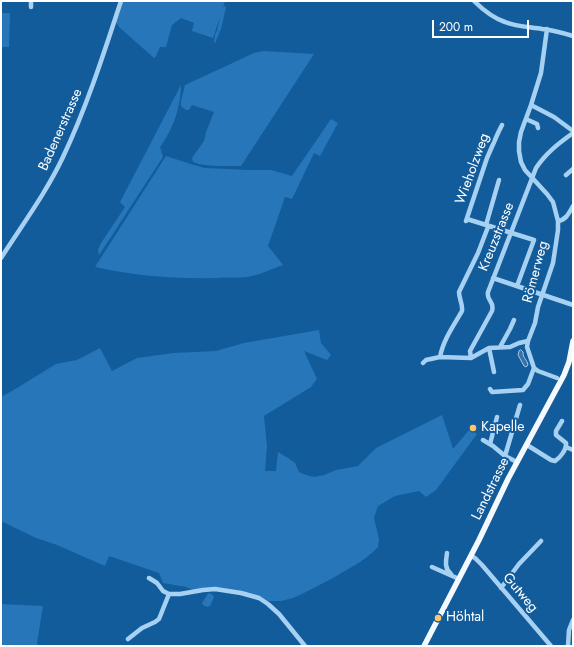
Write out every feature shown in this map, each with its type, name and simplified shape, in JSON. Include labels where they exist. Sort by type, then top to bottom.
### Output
[{"type":"main road","name":"Landstrasse","points":[[424,646],[457,578],[471,556],[508,479],[564,375],[569,362],[573,342]]},
{"type":"street","points":[[31,1],[31,7]]},
{"type":"street","name":"Badenerstrasse","points":[[1,258],[48,185],[63,157],[80,117],[121,1]]},
{"type":"street","points":[[474,1],[487,13],[506,23],[547,29],[573,36]]},
{"type":"street","name":"Römerweg","points":[[528,341],[553,263],[558,230],[558,221],[554,202],[526,173],[522,167],[519,151],[521,132],[541,73],[547,29]]},
{"type":"street","points":[[531,105],[554,117],[573,132]]},
{"type":"street","points":[[526,119],[537,124],[538,128]]},
{"type":"street","name":"Wieholzweg","points":[[487,226],[466,220],[487,158],[502,125]]},
{"type":"street","name":"Kreuzstrasse","points":[[471,358],[470,351],[494,306],[487,294],[536,168],[541,160],[550,151],[573,132]]},
{"type":"street","points":[[566,175],[573,169]]},
{"type":"street","points":[[440,357],[443,346],[462,311],[463,306],[459,297],[459,292],[478,253],[499,180]]},
{"type":"street","points":[[558,221],[566,218],[573,206]]},
{"type":"street","points":[[487,226],[534,240],[516,286]]},
{"type":"street","points":[[493,278],[573,305]]},
{"type":"street","points":[[500,348],[514,320]]},
{"type":"street","points":[[423,363],[426,360],[440,357],[471,358],[489,348],[510,347],[528,341],[528,347],[534,368],[528,384],[523,390],[492,392],[490,389]]},
{"type":"street","points":[[489,348],[494,372]]},
{"type":"street","points":[[534,368],[557,378]]},
{"type":"street","points":[[505,456],[520,405]]},
{"type":"street","points":[[490,444],[497,417]]},
{"type":"street","points":[[562,421],[556,431],[556,435],[566,444],[566,447],[573,450]]},
{"type":"street","points":[[483,440],[505,456],[517,462]]},
{"type":"street","points":[[527,445],[555,461],[566,447]]},
{"type":"street","points":[[501,588],[541,541]]},
{"type":"street","points":[[447,554],[447,571],[457,578]]},
{"type":"street","name":"Gutweg","points":[[471,556],[475,558],[551,646]]},
{"type":"street","points":[[432,567],[457,578]]},
{"type":"street","points":[[149,578],[157,583],[163,591],[169,594],[215,589],[234,591],[253,596],[264,601],[279,614],[304,646]]},
{"type":"street","points":[[128,639],[142,628],[159,619],[169,594]]},
{"type":"street","points":[[568,646],[569,630],[573,620]]},
{"type":"shaded area","points":[[123,1],[225,1],[223,8],[224,6],[226,7],[221,29],[215,43],[214,38],[220,17],[213,38],[192,31],[194,23],[181,18],[172,25],[166,47],[160,47],[154,58],[119,27],[116,22]]},
{"type":"shaded area","points":[[1,13],[10,13],[9,47],[1,47]]},
{"type":"shaded area","points":[[263,51],[314,54],[241,166],[212,166],[194,162],[192,158],[204,141],[214,112],[192,105],[189,110],[186,110],[181,106],[185,85],[254,53]]},
{"type":"shaded area","points":[[181,85],[177,113],[169,133],[160,147],[163,157],[99,255],[98,250],[101,243],[125,207],[120,202]]},
{"type":"shaded area","points":[[331,119],[338,123],[320,156],[314,153],[292,199],[285,197],[268,246],[283,265],[247,277],[201,278],[140,275],[95,267],[166,156],[205,168],[271,170],[292,176]]},
{"type":"shaded area","points":[[319,330],[321,343],[331,355],[327,360],[304,351],[317,379],[311,387],[264,416],[267,446],[265,471],[276,471],[278,452],[295,463],[299,472],[314,477],[336,470],[358,466],[376,448],[442,415],[453,449],[470,429],[477,434],[436,490],[426,497],[419,491],[395,496],[378,506],[374,518],[379,539],[378,547],[360,562],[333,578],[293,598],[281,601],[266,601],[236,590],[193,590],[186,587],[163,583],[159,573],[109,556],[105,566],[57,545],[36,538],[1,521],[1,397],[56,364],[77,360],[100,348],[112,371],[137,358],[174,353],[216,351],[244,343]]},
{"type":"shaded area","points":[[521,350],[528,365],[526,367],[518,355],[519,351]]},
{"type":"shaded area","points":[[209,593],[214,597],[210,606],[207,607],[202,603]]},
{"type":"shaded area","points":[[1,604],[43,606],[37,643],[39,646],[1,646]]},
{"type":"place","name":"Kapelle","points":[[473,428]]},
{"type":"place","name":"Höhtal","points":[[438,618]]}]
